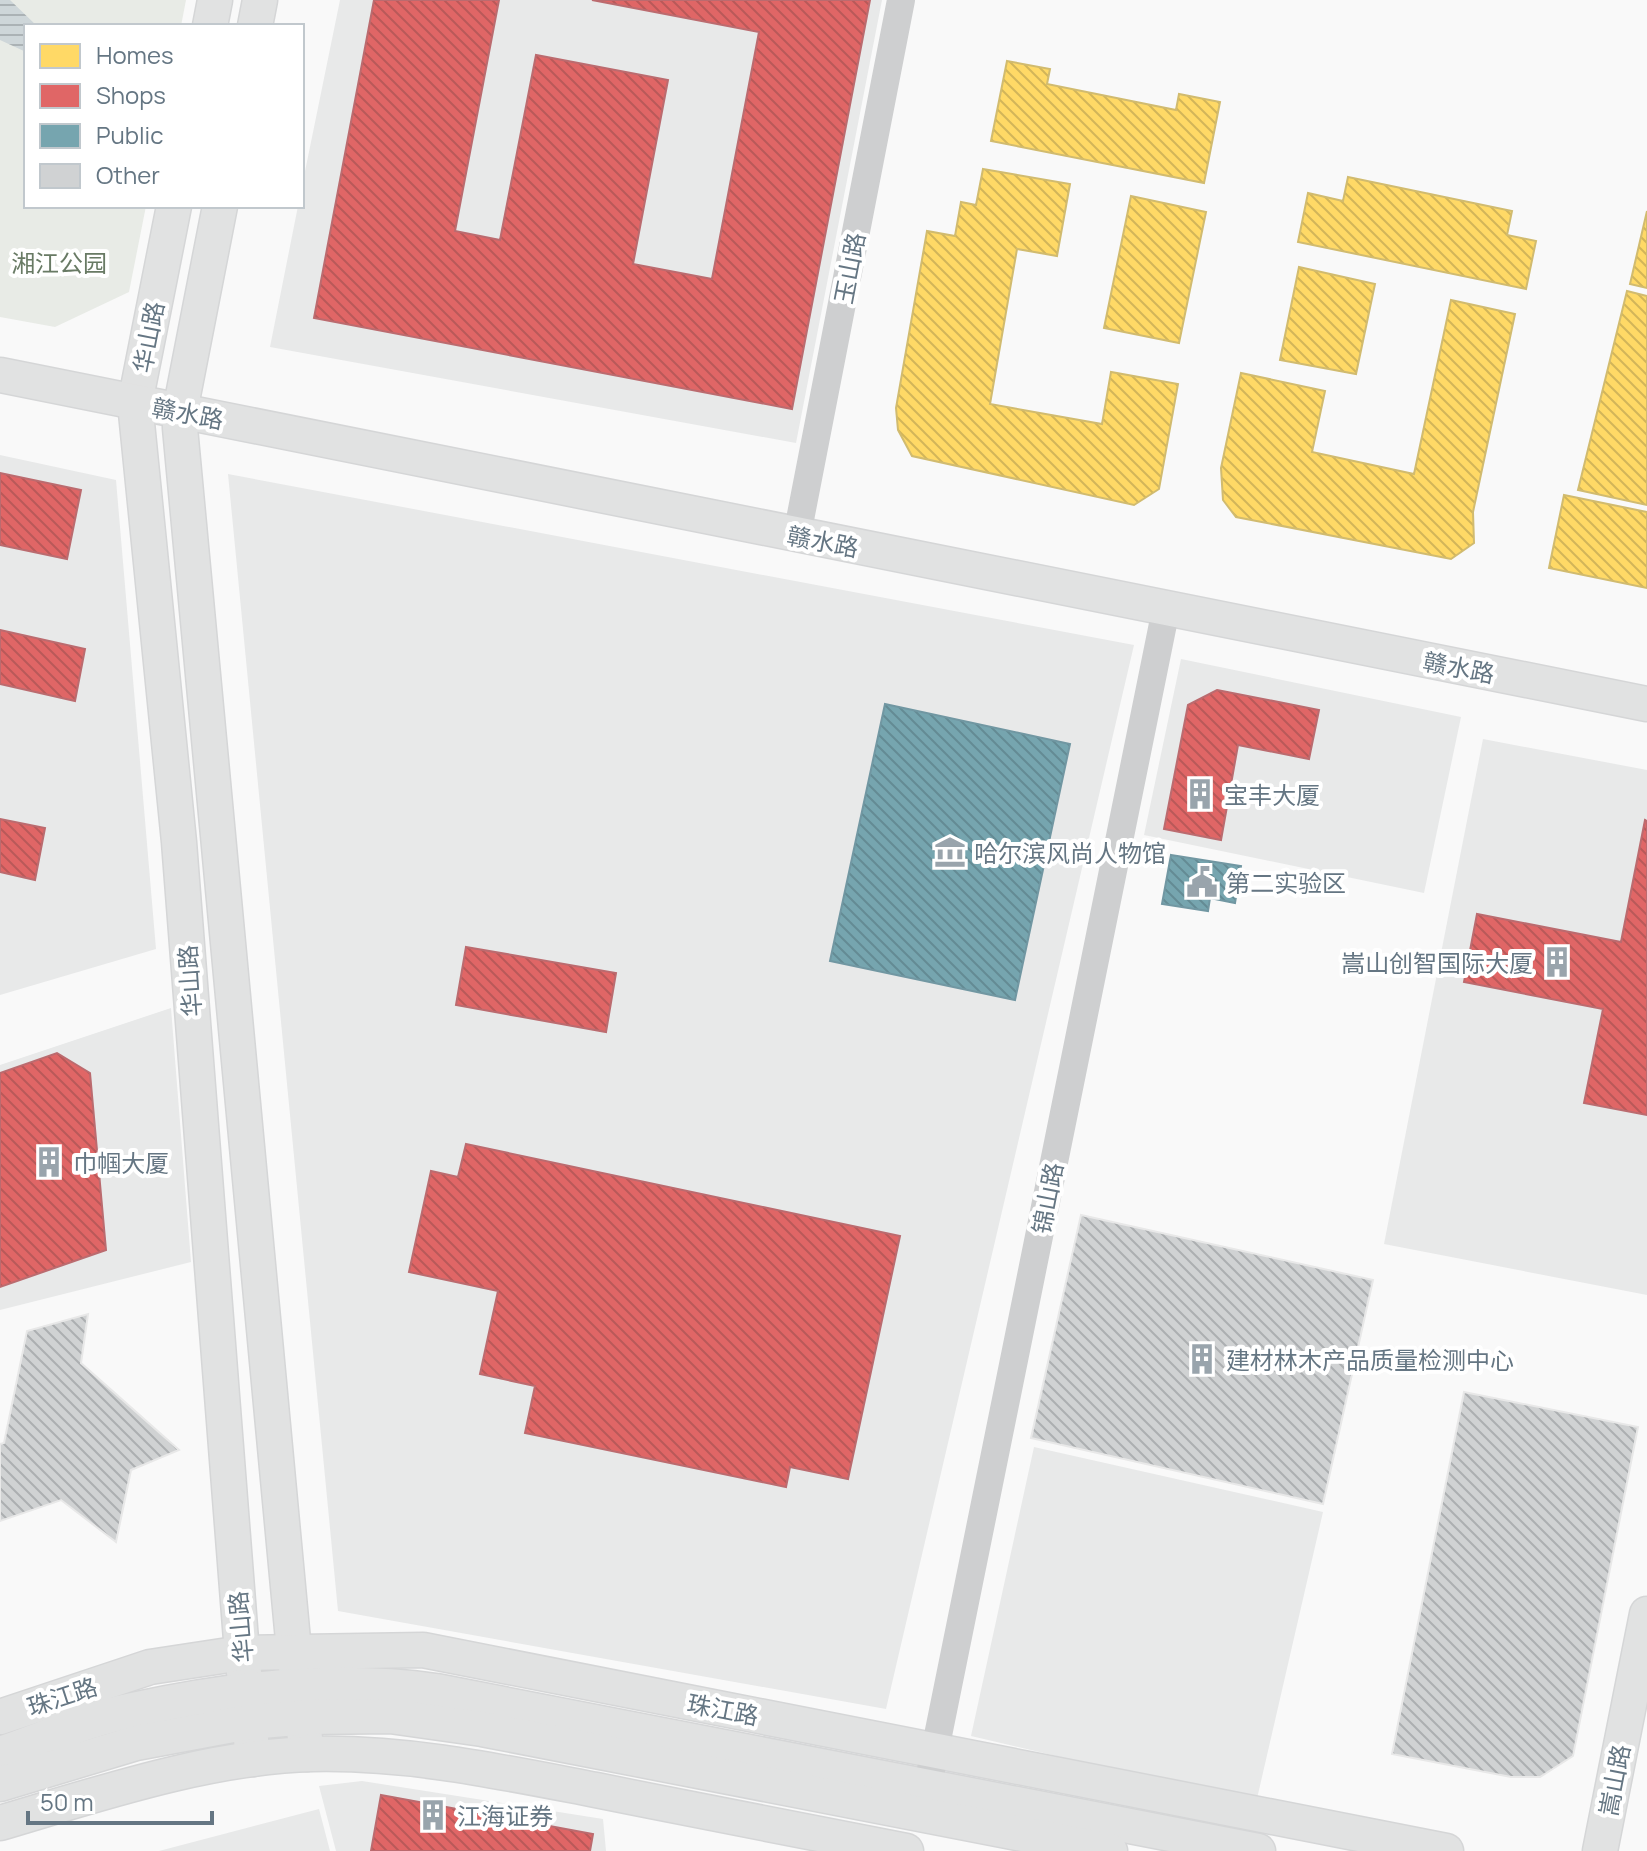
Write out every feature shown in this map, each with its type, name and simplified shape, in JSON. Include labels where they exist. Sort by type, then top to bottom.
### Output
[{"type":"main road","points":[[210,24],[215,0]]},
{"type":"main road","points":[[255,24],[260,0]]},
{"type":"main road","name":"华山路","points":[[174,208],[136,411],[179,842],[242,1653],[253,1759]]},
{"type":"main road","name":"华山路","points":[[220,208],[180,419],[294,1651],[307,1754]]},
{"type":"main road","name":"赣水路","points":[[0,375],[136,411]]},
{"type":"main road","name":"赣水路","points":[[0,393],[136,411],[797,535],[1367,663],[1647,721]]},
{"type":"main road","name":"赣水路","points":[[180,419],[717,532],[1647,704]]},
{"type":"main road","name":"嵩山路","points":[[1600,1851],[1647,1614]]},
{"type":"main road","name":"珠江路","points":[[0,1717],[150,1667],[242,1653],[423,1650],[1446,1851]]},
{"type":"main road","name":"珠江路","points":[[0,1754],[131,1710],[300,1701],[374,1684],[436,1691],[1258,1851]]},
{"type":"main road","name":"珠江路","points":[[300,1701],[482,1729],[1110,1851]]},
{"type":"main road","name":"珠江路","points":[[0,1784],[247,1706]]},
{"type":"main road","points":[[0,1823],[132,1784],[253,1759],[307,1754],[376,1755],[468,1765],[906,1851]]},
{"type":"street","name":"玉山路","points":[[797,535],[901,0]]},
{"type":"street","name":"锦山路","points":[[928,1786],[1165,616]]},
{"type":"shaded area","points":[[0,0],[10,0],[35,24],[24,24],[24,51],[0,40]]},
{"type":"shaded area","points":[[340,0],[882,0],[796,443],[270,347],[298,208],[304,208],[304,176]]},
{"type":"shaded area","points":[[0,455],[116,480],[156,949],[0,995]]},
{"type":"shaded area","points":[[228,474],[1134,645],[886,1709],[338,1611]]},
{"type":"shaded area","points":[[1181,659],[1461,717],[1424,893],[1144,835]]},
{"type":"shaded area","points":[[1483,739],[1647,770],[1647,1295],[1384,1244]]},
{"type":"shaded area","points":[[171,1008],[191,1262],[0,1310],[0,1065]]},
{"type":"shaded area","points":[[1034,1447],[1323,1512],[1256,1803],[971,1736]]},
{"type":"shaded area","points":[[362,1781],[603,1819],[606,1851],[336,1851],[319,1786]]},
{"type":"shaded area","points":[[319,1809],[330,1851],[159,1851]]},
{"type":"green space","name":"湘江公园","points":[[0,0],[186,0],[181,24],[24,24],[24,208],[146,208],[129,292],[55,327],[0,317]]},
{"type":"building: Homes","points":[[1007,61],[1050,69],[1047,84],[1176,110],[1179,94],[1220,102],[1204,183],[991,141]]},
{"type":"building: Homes","points":[[983,169],[1070,184],[1057,256],[1017,249],[990,404],[1102,424],[1111,372],[1178,384],[1159,489],[1134,505],[912,456],[898,430],[896,408],[927,231],[955,236],[961,202],[976,205]]},
{"type":"building: Homes","points":[[1348,177],[1512,211],[1507,235],[1536,241],[1526,289],[1298,242],[1308,193],[1343,201]]},
{"type":"building: Homes","points":[[1131,196],[1206,212],[1179,343],[1104,328]]},
{"type":"building: Homes","points":[[1647,211],[1647,288],[1630,284]]},
{"type":"building: Homes","points":[[1299,267],[1375,284],[1356,374],[1280,360]]},
{"type":"building: Homes","points":[[1627,291],[1647,296],[1647,505],[1578,490]]},
{"type":"building: Homes","points":[[1451,300],[1515,314],[1473,512],[1474,543],[1451,559],[1236,517],[1223,500],[1221,468],[1241,373],[1325,391],[1312,452],[1414,474]]},
{"type":"building: Homes","points":[[1564,495],[1647,512],[1647,588],[1549,568]]},
{"type":"building: Shops","points":[[374,0],[499,0],[455,231],[500,240],[536,55],[668,80],[633,264],[712,279],[759,32],[592,0],[870,0],[792,409],[314,318]]},
{"type":"building: Shops","points":[[0,473],[81,490],[67,559],[0,545]]},
{"type":"building: Shops","points":[[0,630],[85,649],[75,701],[0,684]]},
{"type":"building: Shops","name":"宝丰大厦","points":[[1217,690],[1319,710],[1309,759],[1238,745],[1221,840],[1164,829],[1188,705]]},
{"type":"building: Shops","points":[[0,819],[45,828],[35,880],[0,872]]},
{"type":"building: Shops","name":"嵩山创智国际大厦","points":[[1645,820],[1647,1115],[1584,1103],[1603,1009],[1464,982],[1477,914],[1621,942]]},
{"type":"building: Shops","points":[[466,947],[616,973],[606,1032],[456,1005]]},
{"type":"building: Shops","name":"巾帼大厦","points":[[57,1053],[90,1073],[106,1250],[0,1287],[0,1073]]},
{"type":"building: Shops","points":[[466,1144],[900,1236],[848,1479],[790,1467],[786,1487],[525,1433],[535,1386],[480,1374],[498,1291],[409,1272],[431,1171],[458,1177]]},
{"type":"building: Shops","name":"江海证券","points":[[381,1795],[593,1834],[590,1851],[371,1851]]},
{"type":"building: Public","name":"哈尔滨风尚人物馆","points":[[885,704],[1070,744],[1015,1000],[830,961]]},
{"type":"building: Public","name":"第二实验区","points":[[1171,855],[1241,866],[1235,903],[1210,898],[1208,911],[1162,904]]},
{"type":"building: Other","name":"建材林木产品质量检测中心","points":[[1081,1215],[1373,1280],[1323,1504],[1031,1438]]},
{"type":"building: Other","points":[[88,1314],[81,1363],[179,1450],[131,1470],[116,1542],[61,1500],[0,1521],[0,1444],[4,1443],[27,1331]]},
{"type":"building: Other","points":[[1464,1392],[1638,1427],[1573,1756],[1540,1777],[1511,1777],[1392,1754]]},
{"type":"place","name":"宝丰大厦","points":[[1200,794]]},
{"type":"place","name":"哈尔滨风尚人物馆","points":[[950,852]]},
{"type":"place","name":"第二实验区","points":[[1202,882]]},
{"type":"place","name":"嵩山创智国际大厦","points":[[1557,962]]},
{"type":"place","name":"巾帼大厦","points":[[49,1162]]},
{"type":"place","name":"建材林木产品质量检测中心","points":[[1202,1359]]},
{"type":"place","name":"江海证券","points":[[433,1815]]}]
